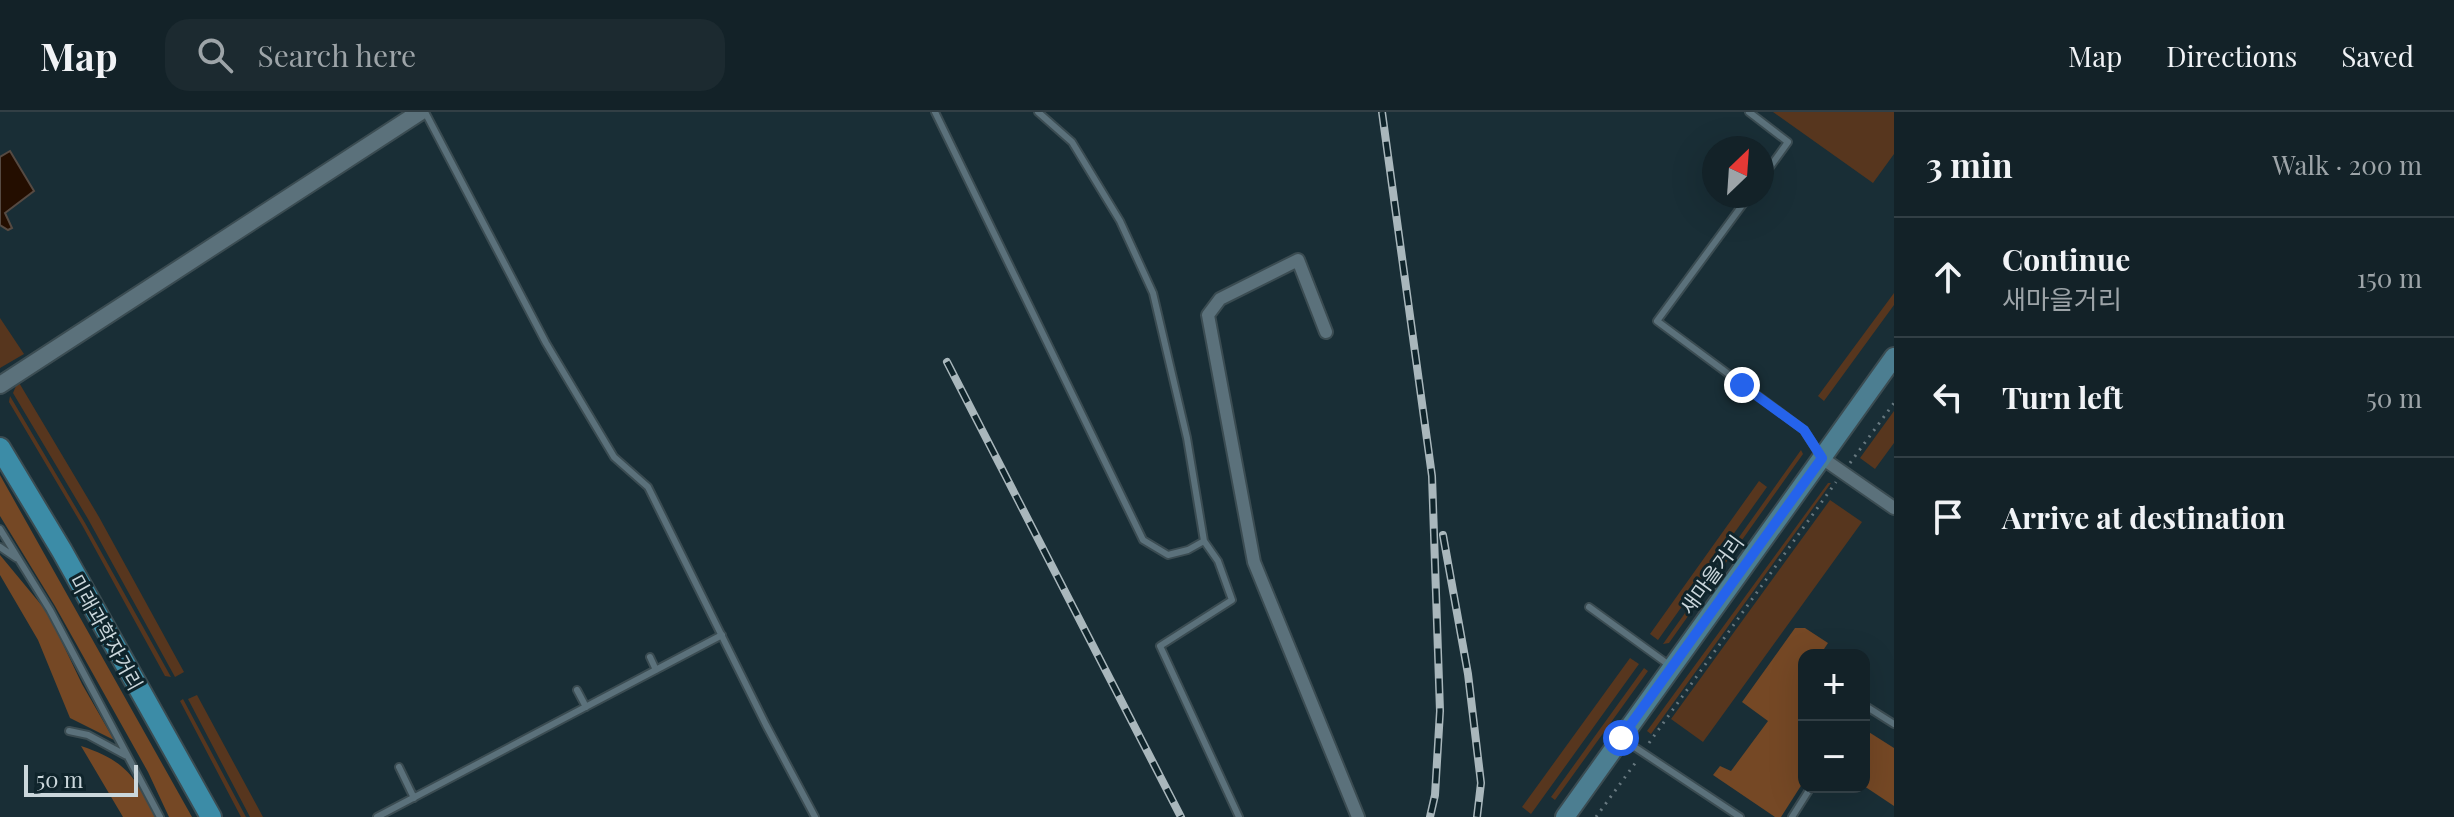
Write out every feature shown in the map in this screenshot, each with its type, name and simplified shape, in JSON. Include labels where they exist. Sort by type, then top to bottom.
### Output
[{"type":"main road","name":"새마을거리","points":[[1565,817],[1894,357]]},
{"type":"main road","name":"미래과학자거리","points":[[0,448],[62,551],[211,817]]},
{"type":"street","points":[[0,385],[422,112]]},
{"type":"street","points":[[1326,332],[1298,260],[1220,299],[1208,315],[1254,562],[1358,817]]},
{"type":"street","points":[[1822,458],[1894,508]]},
{"type":"lane","points":[[422,112],[546,343],[614,457],[648,487],[815,817]]},
{"type":"lane","points":[[935,112],[1143,540],[1168,555],[1188,550],[1204,541]]},
{"type":"lane","points":[[1038,112],[1072,142],[1120,221],[1153,293],[1187,438],[1204,541],[1218,561],[1232,600],[1160,646],[1239,817]]},
{"type":"lane","points":[[1749,112],[1788,142],[1774,161]]},
{"type":"lane","points":[[1740,208],[1657,321],[1804,430],[1822,458]]},
{"type":"lane","points":[[0,529],[50,610],[160,817]]},
{"type":"lane","points":[[0,547],[19,560]]},
{"type":"lane","points":[[1589,607],[1671,667]]},
{"type":"lane","points":[[377,817],[722,635]]},
{"type":"lane","points":[[650,657],[656,670]]},
{"type":"lane","points":[[577,690],[586,707]]},
{"type":"lane","points":[[1870,710],[1894,724]]},
{"type":"lane","points":[[69,731],[88,735],[125,755]]},
{"type":"lane","points":[[1621,738],[1740,817]]},
{"type":"lane","points":[[399,767],[414,798]]},
{"type":"lane","points":[[1792,817],[1807,793]]},
{"type":"path","points":[[1596,817],[1894,403]]},
{"type":"shaded area","points":[[1773,112],[1894,112],[1894,154],[1873,183]]},
{"type":"shaded area","points":[[10,151],[34,191],[5,213],[12,228],[8,230],[0,225],[0,157]]},
{"type":"shaded area","points":[[1894,293],[1894,305],[1824,401],[1818,396]]},
{"type":"shaded area","points":[[0,318],[24,354],[0,368]]},
{"type":"shaded area","points":[[18,381],[99,517],[184,672],[175,677],[88,519],[13,393]]},
{"type":"shaded area","points":[[10,396],[171,677],[165,676],[82,525],[9,402]]},
{"type":"shaded area","points":[[1894,411],[1894,443],[1875,469],[1860,458]]},
{"type":"shaded area","points":[[1801,450],[1803,454],[1669,643],[1663,644]]},
{"type":"shaded area","points":[[0,475],[192,817],[169,817],[148,772],[55,606],[0,516]]},
{"type":"shaded area","points":[[1759,481],[1767,487],[1658,640],[1650,634]]},
{"type":"shaded area","points":[[1828,483],[1831,483],[1651,734],[1647,731]]},
{"type":"shaded area","points":[[1830,500],[1862,522],[1703,742],[1671,719]]},
{"type":"shaded area","points":[[0,555],[48,613],[82,684],[114,740],[70,718],[38,640],[0,575]]},
{"type":"shaded area","points":[[1795,628],[1805,628],[1828,643],[1824,649],[1798,649],[1798,790],[1781,817],[1775,817],[1713,775],[1720,766],[1731,771],[1768,721],[1742,702]]},
{"type":"shaded area","points":[[1630,658],[1639,664],[1531,814],[1522,807]]},
{"type":"shaded area","points":[[1644,668],[1648,671],[1555,800],[1551,797]]},
{"type":"shaded area","points":[[197,695],[263,817],[250,817],[188,699]]},
{"type":"shaded area","points":[[183,699],[246,817],[241,817],[180,701]]},
{"type":"shaded area","points":[[1870,733],[1894,748],[1894,806],[1870,790]]},
{"type":"shaded area","points":[[81,746],[119,764],[135,780],[155,817],[123,817]]},
{"type":"railway","points":[[1382,112],[1432,476],[1440,711],[1435,795],[1430,817]]},
{"type":"railway","points":[[947,362],[1181,817]]},
{"type":"railway","points":[[1443,535],[1468,674],[1481,783],[1477,817]]},
{"type":"route","points":[[1621,738],[1822,458],[1804,430],[1742,385]]}]
